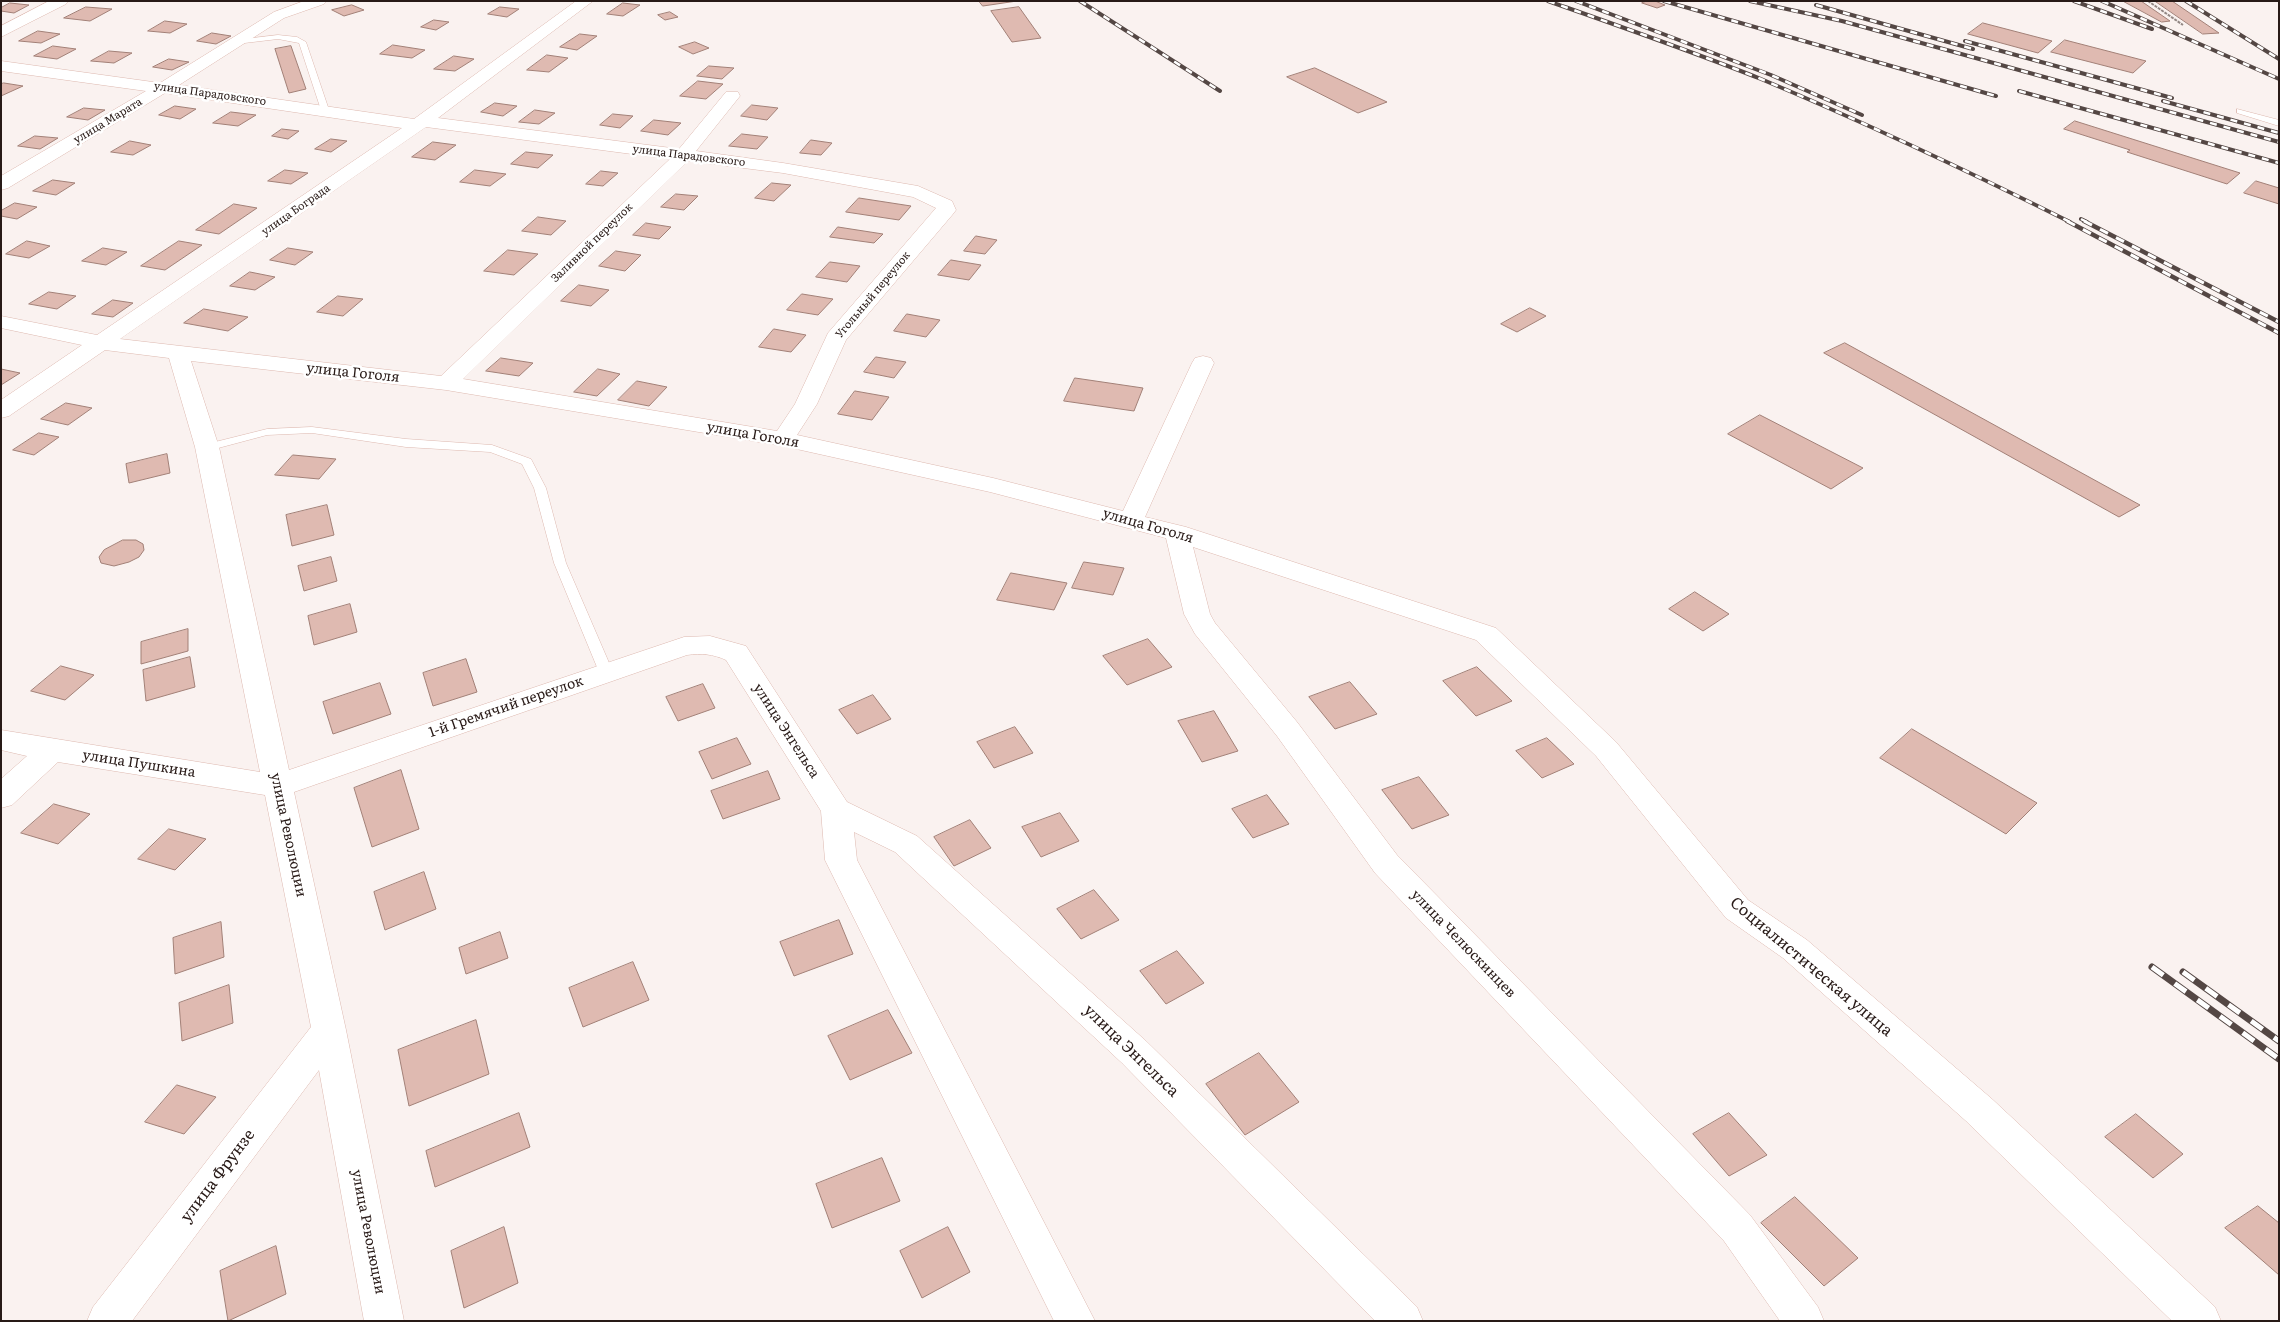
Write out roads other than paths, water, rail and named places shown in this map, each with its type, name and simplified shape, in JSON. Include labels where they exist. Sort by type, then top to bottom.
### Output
[{"type":"street","points":[[1,32],[61,1]]},
{"type":"street","name":"улица Марата","points":[[1,184],[164,87],[279,14],[319,1]]},
{"type":"street","name":"улица Бограда","points":[[1,411],[421,123],[586,1]]},
{"type":"street","name":"улица Парадовского","points":[[1,66],[421,123],[783,168],[918,192],[945,205],[946,210]]},
{"type":"street","name":"Заливной переулок","points":[[446,384],[684,155],[732,96]]},
{"type":"street","name":"Угольный переулок","points":[[783,439],[806,404],[836,338],[946,210]]},
{"type":"street","name":"улица Гоголя","points":[[1,322],[104,342],[178,353],[446,384],[783,439],[993,484],[1131,520],[1177,533],[1486,634]]},
{"type":"street","name":"улица Революции","points":[[178,353],[207,447],[329,1030],[384,1321]]},
{"type":"street","points":[[1131,520],[1203,363]]},
{"type":"street","name":"улица Челюскинцев","points":[[1177,533],[1197,614],[1205,628],[1287,729],[1386,864],[1737,1228],[1804,1321]]},
{"type":"street","name":"Социалистическая улица","points":[[1486,634],[1606,749],[1737,909],[1795,949],[1979,1110],[2201,1321]]},
{"type":"street","name":"1-й Гремячий переулок","points":[[277,786],[684,646],[704,643],[723,646],[736,653]]},
{"type":"street","name":"улица Энгельса","points":[[736,653],[836,810],[842,860],[1076,1321]]},
{"type":"street","name":"улица Пушкина","points":[[1,740],[277,786]]},
{"type":"street","points":[[1,797],[52,750]]},
{"type":"street","name":"улица Энгельса","points":[[836,810],[906,844],[1134,1052],[1403,1321]]},
{"type":"street","name":"улица Фрунзе","points":[[107,1321],[329,1030]]},
{"type":"lane","points":[[236,42],[283,37],[302,42],[325,110]]},
{"type":"lane","points":[[2240,111],[2279,123]]},
{"type":"lane","points":[[207,447],[267,432],[312,430],[339,432],[406,443],[492,449],[527,462],[540,488],[560,563],[606,672]]},
{"type":"railway","points":[[1080,1],[1220,91]]},
{"type":"railway","points":[[1548,1],[1761,79],[1917,148],[2070,222]]},
{"type":"railway","points":[[1576,1],[1771,75],[1862,115]]},
{"type":"railway","points":[[1664,1],[1996,96]]},
{"type":"railway","points":[[1750,1],[1842,21],[2279,142]]},
{"type":"railway","points":[[2074,1],[2152,29]]},
{"type":"railway","points":[[2102,1],[2279,79]]},
{"type":"railway","points":[[2186,1],[2279,59]]},
{"type":"railway","points":[[1816,5],[1973,49]]},
{"type":"railway","points":[[1965,41],[2172,98]]},
{"type":"railway","points":[[2019,91],[2279,163]]},
{"type":"railway","points":[[2163,101],[2279,133]]},
{"type":"railway","points":[[2081,219],[2087,222]]},
{"type":"railway","points":[[2067,221],[2279,333]]},
{"type":"railway","points":[[2084,221],[2279,322]]},
{"type":"railway","points":[[2152,967],[2279,1059]]},
{"type":"railway","points":[[2183,972],[2279,1041]]}]
